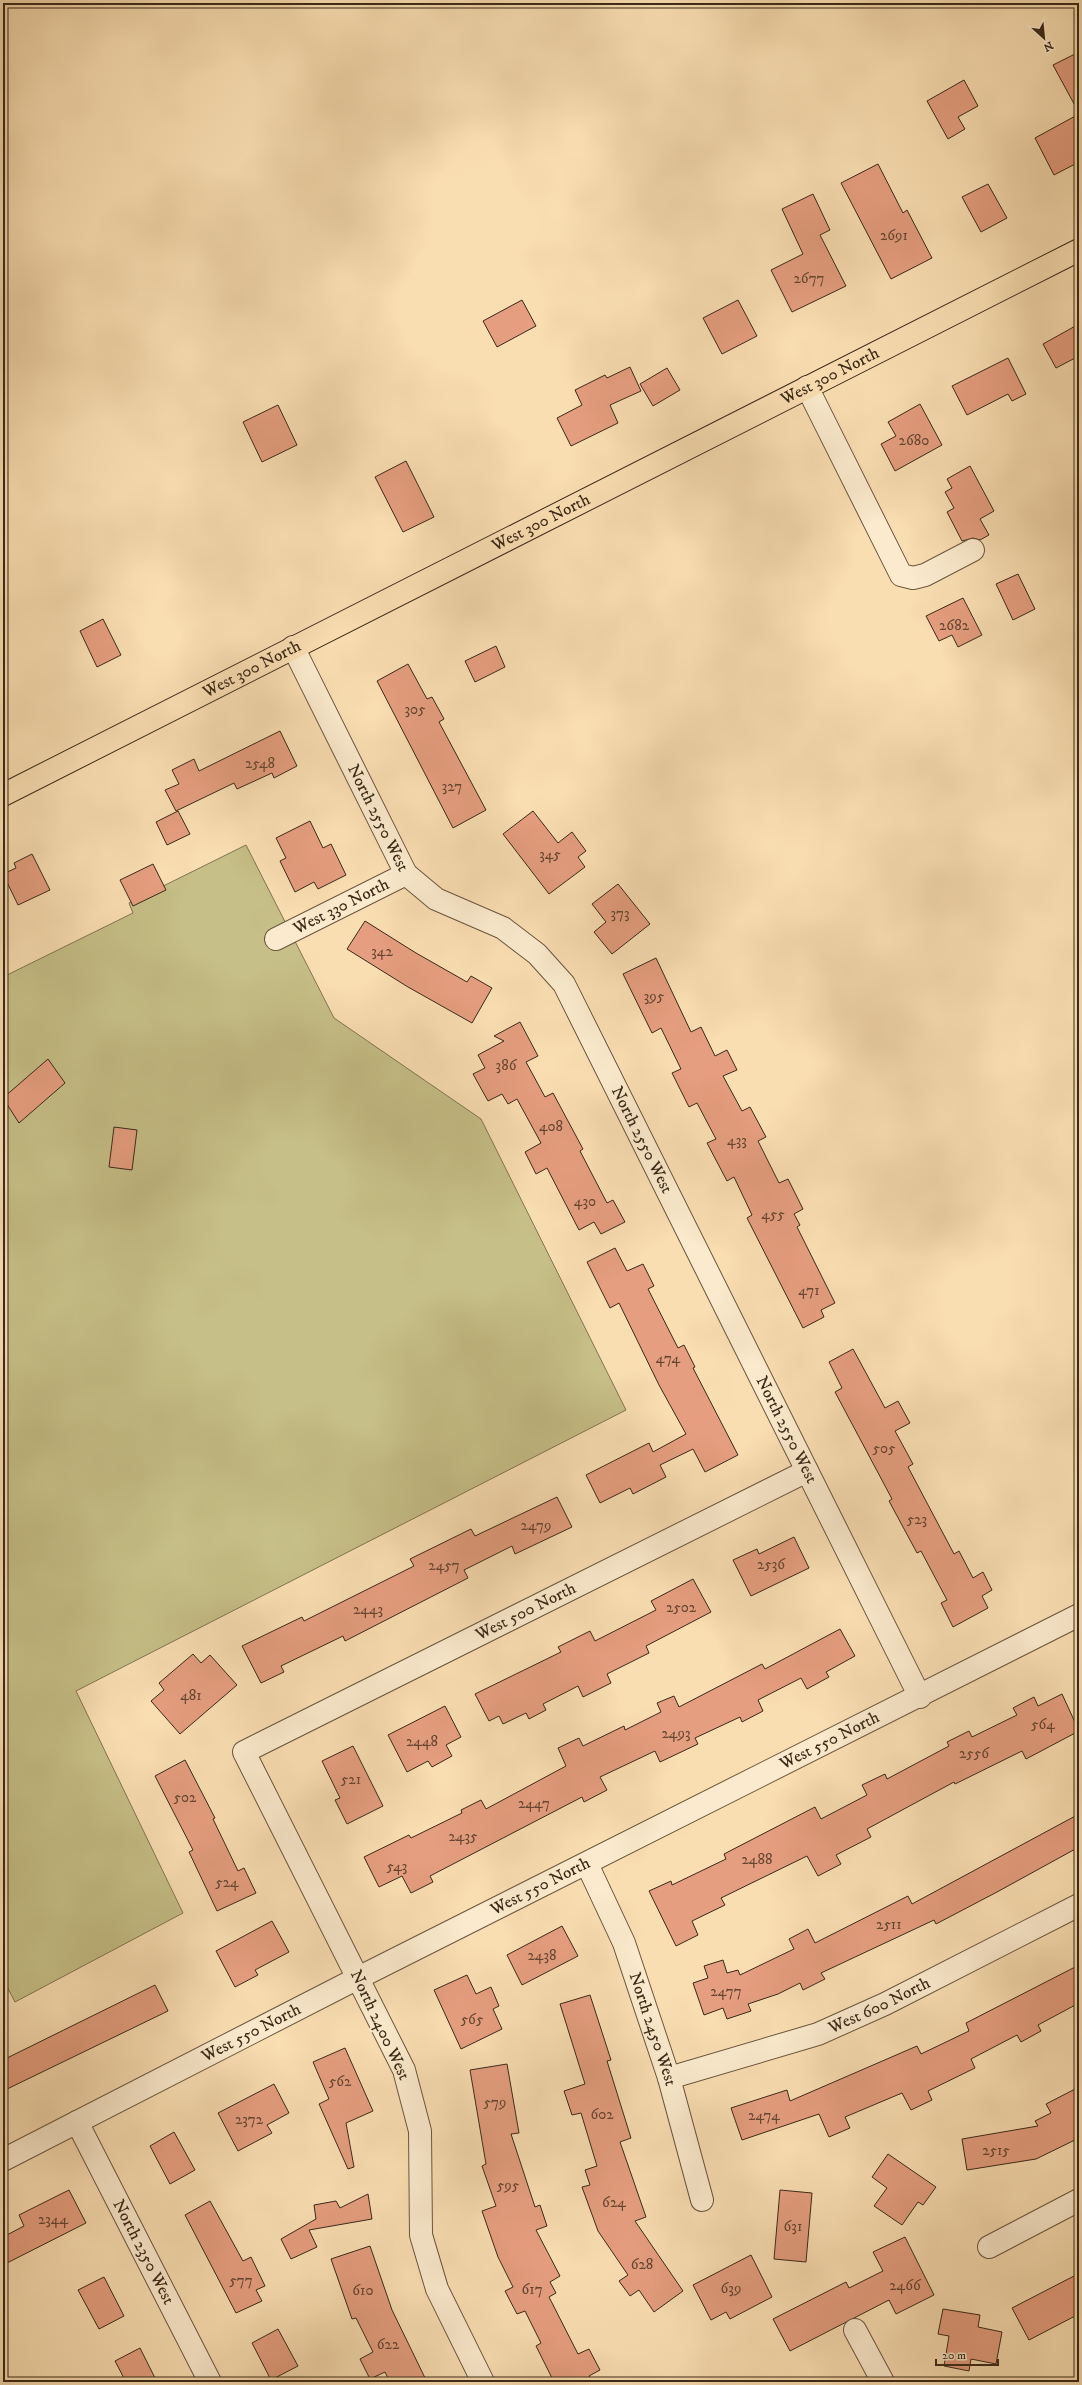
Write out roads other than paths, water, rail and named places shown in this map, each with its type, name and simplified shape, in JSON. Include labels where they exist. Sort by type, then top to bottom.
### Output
[{"type":"main road","name":"West 300 North","points":[[3,795],[1079,250]]},
{"type":"street","points":[[808,387],[901,575],[913,578],[925,575],[973,550]]},
{"type":"street","name":"North 2550 West","points":[[293,647],[406,874],[436,899],[503,928],[537,954],[564,984],[920,1697]]},
{"type":"street","name":"West 330 North","points":[[276,938],[406,874]]},
{"type":"street","name":"West 500 North","points":[[244,1752],[807,1471]]},
{"type":"street","name":"West 550 North","points":[[3,2160],[358,1978],[920,1697],[1077,1622]]},
{"type":"street","name":"North 2400 West","points":[[244,1752],[404,2070],[420,2131],[421,2235],[437,2289],[483,2382]]},
{"type":"street","name":"North 2450 West","points":[[587,1864],[624,1943],[669,2078],[702,2200]]},
{"type":"street","name":"West 600 North","points":[[669,2078],[818,2034],[885,2004],[1079,1905]]},
{"type":"street","name":"North 2350 West","points":[[77,2122],[210,2382]]},
{"type":"street","points":[[989,2247],[1079,2200]]},
{"type":"street","points":[[855,2330],[883,2382]]}]
